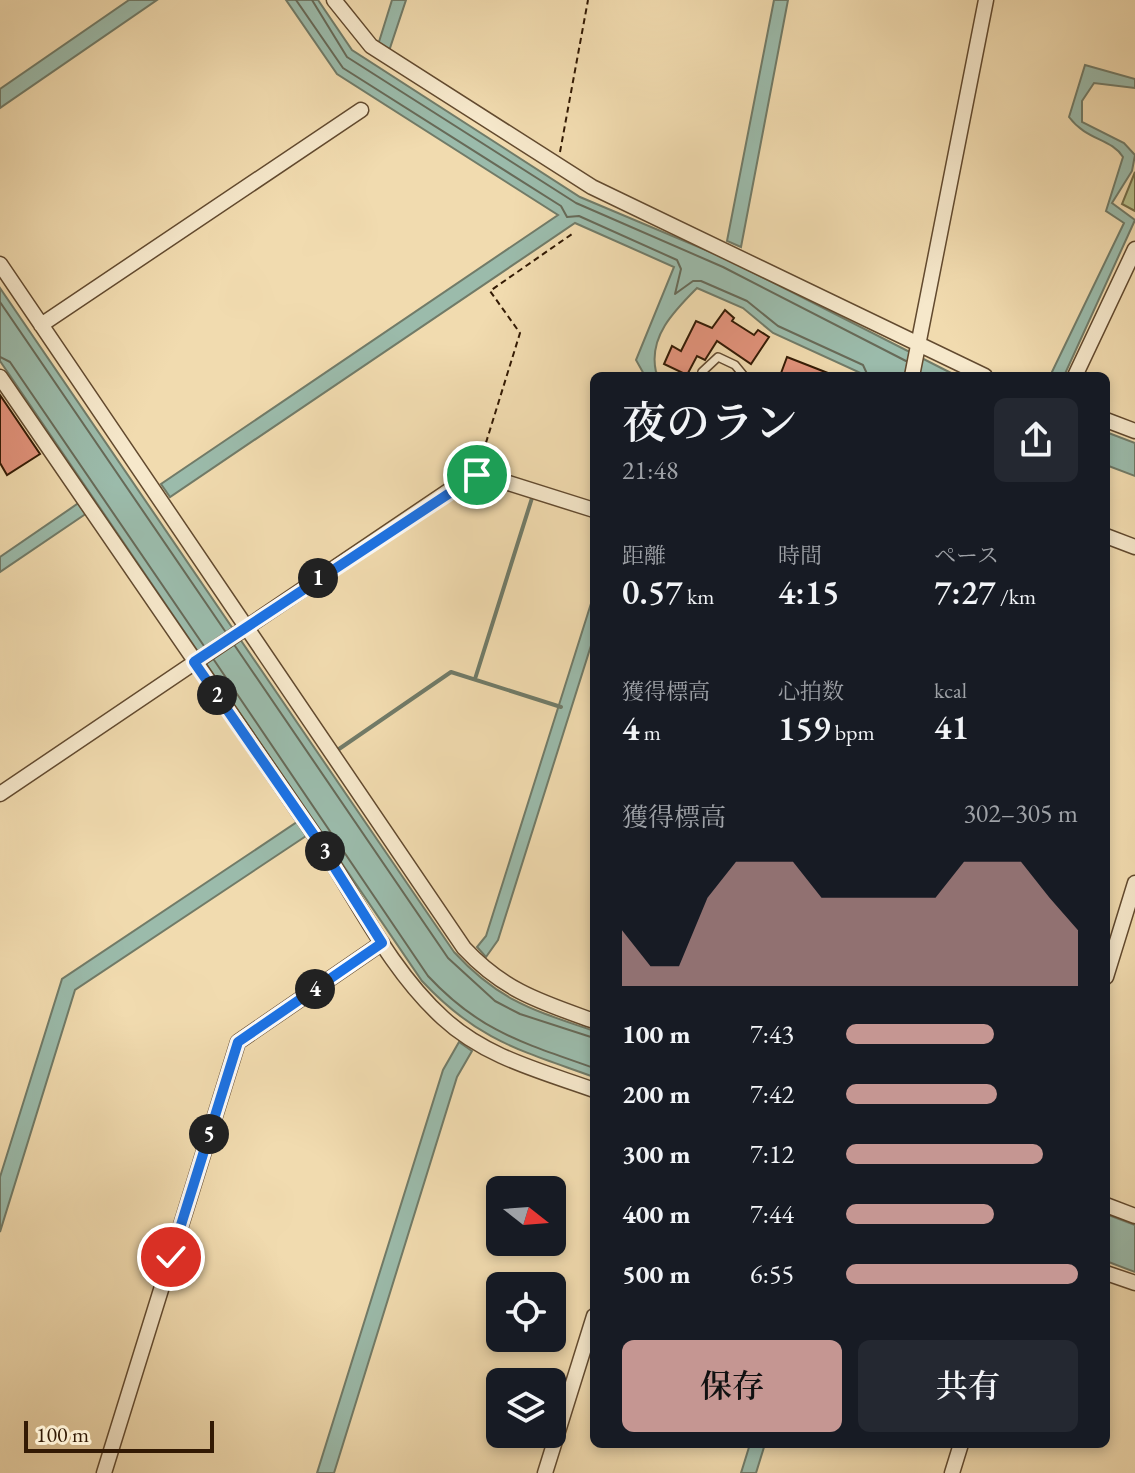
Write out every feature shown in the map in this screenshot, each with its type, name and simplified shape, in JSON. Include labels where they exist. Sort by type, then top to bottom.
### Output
[{"type":"street","points":[[334,0],[371,46],[592,187],[920,350],[975,372]]},
{"type":"street","points":[[913,372],[920,350],[986,0]]},
{"type":"street","points":[[41,325],[361,110]]},
{"type":"street","points":[[1077,372],[1135,249]]},
{"type":"street","points":[[0,264],[244,628],[464,948],[505,985],[590,1019]]},
{"type":"street","points":[[0,377],[314,835],[382,943],[421,995],[466,1036],[522,1064],[590,1089]]},
{"type":"street","points":[[1110,422],[1135,431]]},
{"type":"street","points":[[0,794],[477,475],[590,509]]},
{"type":"street","points":[[1110,538],[1135,547]]},
{"type":"street","points":[[1110,964],[1135,883]]},
{"type":"street","points":[[104,1473],[238,1042],[382,943]]},
{"type":"street","points":[[1110,1207],[1135,1216]]},
{"type":"street","points":[[1110,1274],[1135,1283]]},
{"type":"street","points":[[545,1473],[590,1329]]},
{"type":"street","points":[[952,1473],[960,1448]]},
{"type":"lane","points":[[702,372],[718,357],[735,365],[741,372]]},
{"type":"path","points":[[557,165],[588,0]]},
{"type":"path","points":[[477,475],[520,333],[490,291],[572,234]]},
{"type":"green space","points":[[1135,172],[1135,211],[1122,204]]},
{"type":"water","points":[[129,0],[157,0],[0,108],[0,89]]},
{"type":"water","points":[[286,0],[318,0],[352,50],[580,197],[727,259],[949,372],[858,372],[773,333],[743,308],[697,288],[672,315],[659,336],[656,372],[643,372],[636,360],[674,267],[575,223],[170,497],[161,484],[558,215],[337,74]]},
{"type":"water","points":[[392,0],[406,0],[389,51],[378,45]]},
{"type":"water","points":[[774,0],[788,0],[741,247],[727,241]]},
{"type":"water","points":[[1085,65],[1135,79],[1135,88],[1094,83],[1082,101],[1082,122],[1124,143],[1135,155],[1132,171],[1112,203],[1135,220],[1066,372],[1052,372],[1124,223],[1106,211],[1123,157],[1112,146],[1083,131],[1069,117]]},
{"type":"water","points":[[0,288],[454,952],[470,969],[502,993],[535,1010],[590,1030],[590,1076],[522,1051],[482,1031],[462,1018],[422,981],[0,361]]},
{"type":"water","points":[[1110,434],[1135,443],[1135,476],[1110,467]]},
{"type":"water","points":[[80,502],[87,513],[0,572],[0,557]]},
{"type":"water","points":[[590,607],[590,649],[498,940],[486,957],[477,947],[486,936]]},
{"type":"water","points":[[297,822],[306,836],[75,990],[0,1232],[0,1177],[62,979]]},
{"type":"water","points":[[459,1042],[472,1051],[457,1077],[334,1473],[317,1473],[443,1070]]},
{"type":"water","points":[[1110,1216],[1135,1225],[1135,1272],[1110,1263]]},
{"type":"water","points":[[749,1448],[764,1448],[756,1473],[741,1473]]},
{"type":"building","points":[[725,310],[734,318],[732,321],[754,335],[758,330],[769,337],[751,364],[717,341],[705,360],[697,356],[689,372],[681,372],[664,364],[672,346],[681,351],[696,321],[712,328]]},
{"type":"building","points":[[787,357],[825,372],[781,372]]},
{"type":"building","points":[[0,395],[40,454],[7,475],[0,463]]},
{"type":"waterway","points":[[475,679],[532,498]]},
{"type":"waterway","points":[[339,749],[451,672],[561,707]]},
{"type":"route","points":[[171,1257],[238,1042],[382,943],[314,835],[194,662],[469,477],[477,475]]}]
